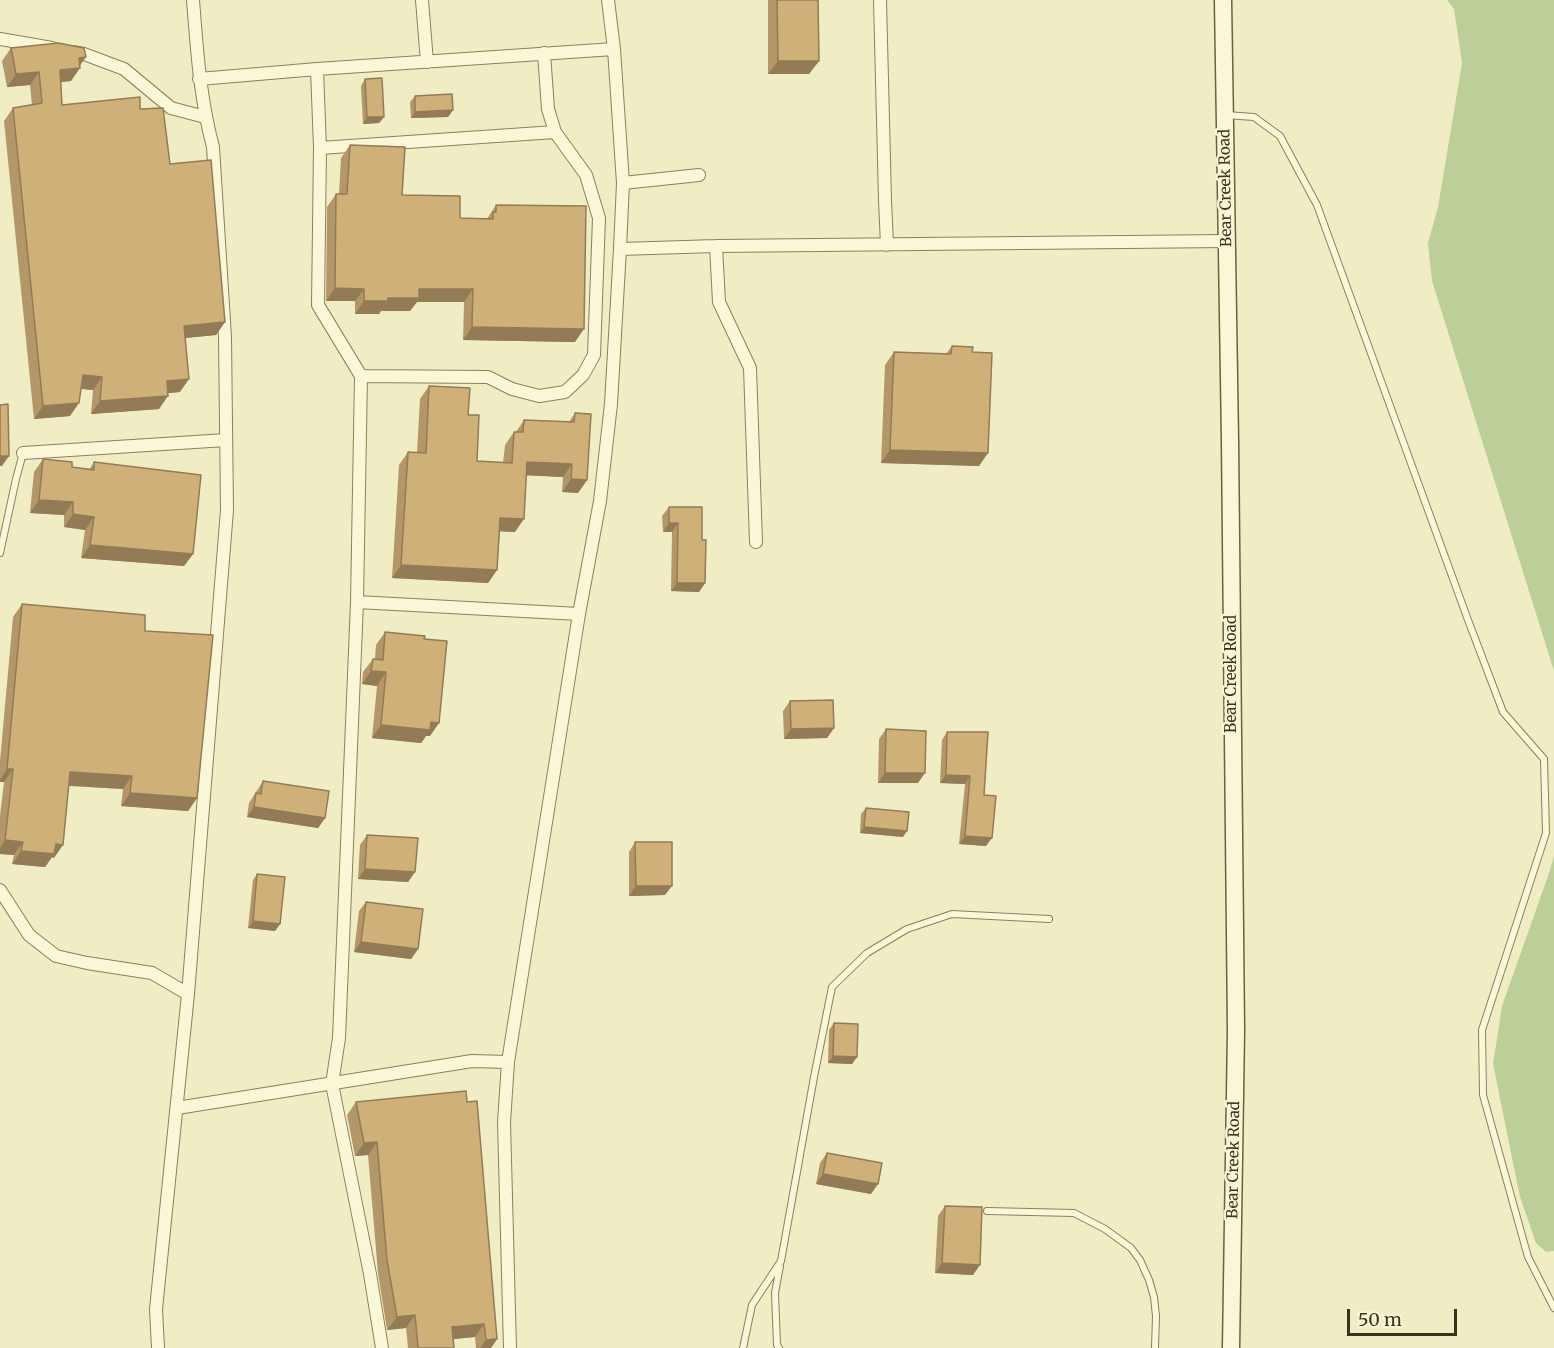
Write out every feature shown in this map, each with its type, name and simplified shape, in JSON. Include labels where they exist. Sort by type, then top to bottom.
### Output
[{"type":"street","points":[[158,1348],[156,1309],[188,993],[227,510],[225,337],[213,147],[205,117],[193,0]]},
{"type":"street","points":[[422,0],[428,62]]},
{"type":"street","points":[[510,1348],[504,1122],[508,1062],[579,614],[600,501],[611,404],[623,183],[614,49],[608,0]]},
{"type":"street","points":[[880,0],[887,245]]},
{"type":"street","name":"Bear Creek Road","points":[[1223,0],[1236,1031],[1231,1348]]},
{"type":"street","points":[[0,39],[84,54],[124,69],[171,108],[205,117]]},
{"type":"street","points":[[200,79],[614,49]]},
{"type":"street","points":[[361,376],[488,377],[512,389],[539,396],[565,392],[583,375],[594,355],[599,218],[586,175],[555,132],[548,109],[544,53]]},
{"type":"street","points":[[317,69],[320,148],[318,305],[361,376],[357,602],[339,1038],[332,1084],[370,1274],[381,1348]]},
{"type":"street","points":[[320,148],[555,132]]},
{"type":"street","points":[[623,183],[699,175]]},
{"type":"street","points":[[620,249],[1227,241]]},
{"type":"street","points":[[716,246],[719,302],[750,368],[756,542]]},
{"type":"street","points":[[23,453],[226,441]]},
{"type":"street","points":[[357,602],[579,614]]},
{"type":"street","points":[[0,890],[29,935],[56,956],[152,973],[188,993]]},
{"type":"street","points":[[177,1108],[472,1061],[508,1062]]},
{"type":"lane","points":[[1225,115],[1254,117],[1280,136],[1317,205],[1503,712],[1544,759],[1546,833],[1482,1030],[1483,1095],[1528,1257],[1554,1308]]},
{"type":"lane","points":[[0,553],[23,453]]},
{"type":"lane","points":[[779,1348],[775,1293],[832,987],[867,953],[906,929],[952,914],[1049,919]]},
{"type":"lane","points":[[987,1211],[1074,1213],[1105,1229],[1131,1248],[1140,1260],[1154,1297],[1155,1348]]},
{"type":"lane","points":[[743,1348],[752,1305],[781,1261]]},
{"type":"green space","points":[[1447,0],[1554,0],[1554,671],[1432,281],[1428,243],[1438,207],[1462,63],[1454,9]]},
{"type":"green space","points":[[1554,856],[1554,1251],[1546,1252],[1536,1243],[1520,1197],[1493,1064],[1502,1006]]},
{"type":"building","points":[[777,0],[818,0],[819,61],[778,61]]},
{"type":"building","points":[[58,43],[84,48],[86,57],[79,58],[80,68],[60,70],[62,105],[140,97],[140,109],[163,108],[170,164],[211,160],[225,322],[184,326],[189,379],[167,381],[168,396],[100,401],[102,377],[83,375],[79,403],[43,406],[13,108],[42,103],[39,72],[16,74],[11,48]]},
{"type":"building","points":[[382,78],[384,117],[367,117],[365,79]]},
{"type":"building","points":[[452,94],[453,110],[415,112],[415,96]]},
{"type":"building","points":[[350,145],[405,147],[402,195],[460,196],[460,218],[493,219],[496,205],[586,206],[584,329],[472,327],[473,289],[419,289],[419,298],[364,301],[364,289],[335,288],[336,194],[347,194]]},
{"type":"building","points":[[952,346],[973,347],[972,352],[992,353],[988,453],[890,450],[894,352],[951,354]]},
{"type":"building","points":[[429,386],[470,388],[468,415],[479,415],[477,461],[512,463],[514,432],[523,432],[524,420],[574,422],[575,413],[591,414],[587,480],[571,479],[572,464],[527,462],[524,519],[500,518],[497,570],[401,565],[408,452],[426,453]]},
{"type":"building","points":[[8,404],[9,456],[0,456],[0,405]]},
{"type":"building","points":[[43,459],[72,462],[72,467],[94,470],[94,462],[201,475],[193,554],[90,545],[94,517],[73,514],[73,502],[39,500]]},
{"type":"building","points":[[669,507],[702,507],[702,540],[706,540],[705,583],[677,583],[678,523],[669,523]]},
{"type":"building","points":[[22,604],[145,615],[145,631],[213,635],[197,798],[130,793],[132,776],[70,772],[63,845],[56,844],[54,854],[21,851],[23,842],[5,840],[13,769],[7,769]]},
{"type":"building","points":[[385,632],[447,641],[439,723],[431,722],[430,730],[381,725],[386,672],[371,671],[373,659],[383,660]]},
{"type":"building","points":[[833,700],[834,728],[791,729],[790,701]]},
{"type":"building","points":[[886,729],[926,731],[925,773],[885,773]]},
{"type":"building","points":[[947,732],[988,732],[984,795],[996,796],[992,838],[965,836],[970,776],[946,775]]},
{"type":"building","points":[[263,781],[329,791],[325,818],[254,807],[256,793],[261,794]]},
{"type":"building","points":[[866,808],[909,812],[907,831],[864,827]]},
{"type":"building","points":[[367,835],[418,838],[415,872],[365,869]]},
{"type":"building","points":[[635,842],[672,842],[672,886],[636,886]]},
{"type":"building","points":[[257,874],[285,877],[280,924],[253,921]]},
{"type":"building","points":[[366,902],[423,909],[418,949],[361,942]]},
{"type":"building","points":[[834,1023],[858,1024],[857,1057],[833,1056]]},
{"type":"building","points":[[466,1091],[467,1102],[477,1101],[497,1339],[486,1340],[484,1324],[452,1327],[454,1348],[418,1348],[415,1315],[397,1317],[387,1260],[377,1142],[364,1143],[356,1102]]},
{"type":"building","points":[[827,1153],[882,1163],[878,1184],[823,1174]]},
{"type":"building","points":[[945,1206],[982,1207],[980,1265],[942,1263]]}]
